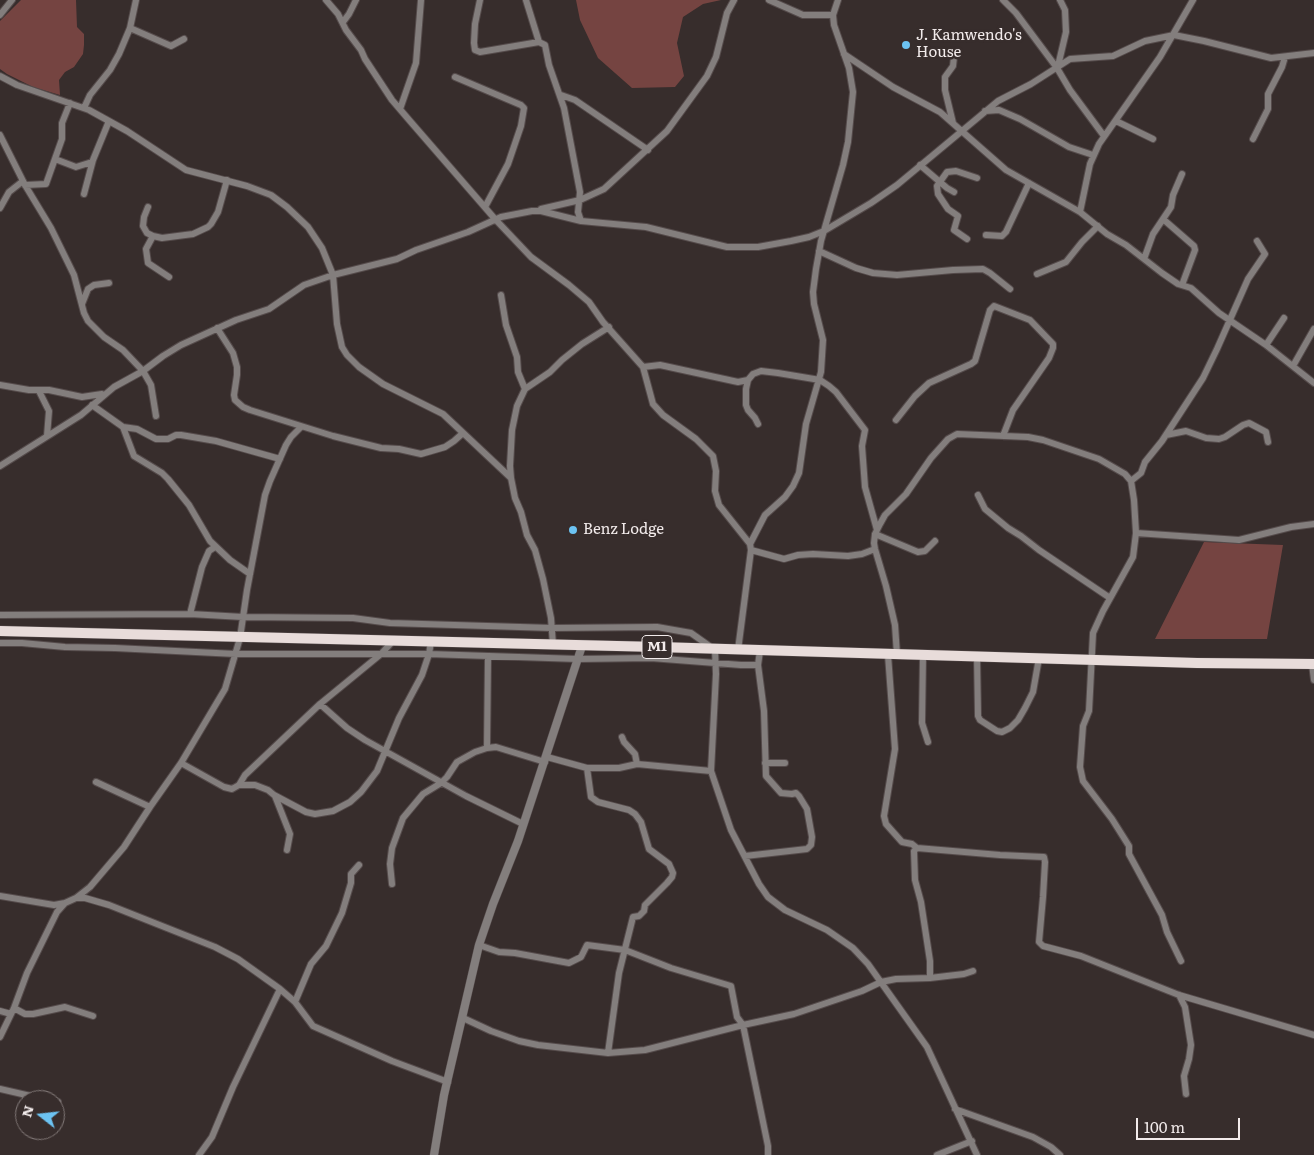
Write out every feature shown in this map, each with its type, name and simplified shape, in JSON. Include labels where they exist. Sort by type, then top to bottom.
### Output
[{"type":"highway","name":"M1","points":[[0,631],[1197,663],[1313,664]]},
{"type":"street","points":[[0,14],[12,0]]},
{"type":"street","points":[[84,108],[90,95],[110,70],[130,28],[136,0]]},
{"type":"street","points":[[326,0],[338,14],[350,36],[400,110],[495,219],[531,257],[569,285],[588,302],[643,367],[653,404],[662,415],[696,439],[713,456],[716,471],[715,491],[719,505],[750,547],[784,559],[798,555],[813,554],[848,556],[862,554],[875,549]]},
{"type":"street","points":[[343,22],[350,14],[356,0]]},
{"type":"street","points":[[400,110],[416,63],[421,0]]},
{"type":"street","points":[[480,0],[475,24],[475,50],[480,52],[539,42],[545,45],[561,95],[580,200],[578,212],[581,221]]},
{"type":"street","points":[[526,0],[539,42]]},
{"type":"street","points":[[0,466],[81,415],[104,393],[143,371],[164,356],[217,328],[269,309],[304,285],[333,275],[397,259],[416,250],[468,232],[495,219],[532,210],[552,208],[580,200],[604,189],[648,150],[676,120],[707,76],[716,57],[727,13],[734,0]]},
{"type":"street","points":[[770,0],[803,15],[833,15]]},
{"type":"street","points":[[738,650],[750,547],[765,515],[785,497],[799,473],[806,424],[820,380],[823,340],[814,304],[814,292],[824,230],[843,165],[853,92],[850,74],[835,30],[833,15],[838,0]]},
{"type":"street","points":[[1003,0],[1016,13],[1057,68],[1070,90],[1104,136]]},
{"type":"street","points":[[1057,68],[1066,32],[1065,10],[1060,0]]},
{"type":"street","points":[[1080,212],[1087,175],[1093,156],[1104,136],[1174,35],[1193,0]]},
{"type":"street","points":[[130,28],[171,46],[184,39]]},
{"type":"street","points":[[532,210],[581,221],[646,227],[710,243],[740,247],[758,247],[791,241],[809,237],[824,230],[883,195],[984,111],[1070,59],[1113,56],[1144,41],[1174,35],[1204,40],[1271,58],[1314,53]]},
{"type":"street","points":[[844,54],[893,87],[940,112],[1006,170],[1080,212],[1144,259],[1182,285],[1191,288],[1228,321],[1266,345],[1314,383]]},
{"type":"street","points":[[950,54],[954,57],[953,66],[945,77],[945,90],[953,123]]},
{"type":"street","points":[[1253,139],[1268,109],[1268,94],[1282,66],[1284,56]]},
{"type":"street","points":[[0,76],[17,85],[84,108],[109,121],[186,170],[227,180],[271,195],[287,207],[308,227],[322,248],[333,275],[337,324],[342,347],[347,355],[359,367],[383,384],[443,414],[511,478]]},
{"type":"street","points":[[455,77],[521,105],[524,108],[521,126],[508,164],[485,207]]},
{"type":"street","points":[[561,95],[574,100],[648,150]]},
{"type":"street","points":[[0,208],[10,192],[24,183],[46,184],[62,139],[64,116],[70,103]]},
{"type":"street","points":[[984,111],[999,110],[1020,119],[1069,146],[1093,156]]},
{"type":"street","points":[[84,194],[92,162],[109,121]]},
{"type":"street","points":[[1116,121],[1154,138]]},
{"type":"street","points":[[0,135],[24,183],[51,228],[74,276],[88,322],[104,337],[123,350],[143,371],[151,384],[156,416]]},
{"type":"street","points":[[55,160],[76,167],[92,162]]},
{"type":"street","points":[[920,165],[954,192]]},
{"type":"street","points":[[966,239],[954,230],[958,216],[948,209],[938,194],[936,186],[947,172],[956,171],[977,178]]},
{"type":"street","points":[[1144,259],[1153,234],[1171,207],[1182,174]]},
{"type":"street","points":[[148,207],[143,226],[146,233],[162,238],[193,234],[208,227],[218,212],[227,180]]},
{"type":"street","points":[[986,236],[1002,236],[1006,232],[1029,183]]},
{"type":"street","points":[[1163,219],[1194,246],[1195,250],[1182,285]]},
{"type":"street","points":[[1037,274],[1066,262],[1098,226]]},
{"type":"street","points":[[153,236],[146,249],[148,263],[169,277]]},
{"type":"street","points":[[1131,481],[1141,473],[1146,462],[1166,436],[1203,378],[1248,279],[1265,254],[1257,241]]},
{"type":"street","points":[[819,252],[856,268],[897,275],[983,269],[1010,289]]},
{"type":"street","points":[[82,306],[88,289],[94,285],[109,283]]},
{"type":"street","points":[[501,295],[506,324],[517,357],[518,372],[525,389]]},
{"type":"street","points":[[896,420],[915,396],[929,383],[975,361],[990,310],[994,306],[1030,320],[1050,339],[1053,348],[1049,358],[1013,410],[1003,436]]},
{"type":"street","points":[[1266,345],[1284,318]]},
{"type":"street","points":[[553,645],[552,628],[543,579],[535,550],[527,535],[515,498],[511,478],[512,430],[517,406],[525,389],[550,372],[582,344],[609,327]]},
{"type":"street","points":[[217,328],[233,354],[237,366],[235,400],[238,404],[250,410],[301,427],[381,448],[399,449],[421,454],[445,447],[463,433]]},
{"type":"street","points":[[1293,366],[1314,329]]},
{"type":"street","points":[[643,367],[660,365],[738,382],[748,380]]},
{"type":"street","points":[[758,424],[746,405],[748,380],[753,374],[762,371],[820,380],[836,392],[865,430],[862,446],[865,482],[876,532]]},
{"type":"street","points":[[0,385],[39,391],[49,390],[82,397],[104,393]]},
{"type":"street","points":[[39,391],[49,412],[47,436]]},
{"type":"street","points":[[92,405],[123,427],[138,429],[156,439],[168,439],[181,435],[216,441],[280,459]]},
{"type":"street","points":[[1166,436],[1186,431],[1206,438],[1219,439],[1249,423],[1266,432],[1268,442]]},
{"type":"street","points":[[123,427],[134,456],[162,473],[168,479],[188,505],[206,536],[215,547],[250,574]]},
{"type":"street","points":[[0,1037],[13,1011],[27,973],[57,912],[65,904],[90,887],[121,852],[181,764],[225,689],[240,638],[261,512],[270,481],[280,459],[291,437],[301,427]]},
{"type":"street","points":[[1181,961],[1167,932],[1162,914],[1129,854],[1129,846],[1101,804],[1086,786],[1081,776],[1080,767],[1083,726],[1090,712],[1093,633],[1110,598],[1134,557],[1136,533],[1131,481],[1115,467],[1099,459],[1044,440],[1028,437],[953,435],[936,451],[906,494],[886,515],[876,532],[874,543],[895,625],[892,655],[895,749],[884,816],[886,824],[902,842],[912,844],[917,848],[1044,857],[1044,888],[1039,942],[1043,946],[1081,956],[1179,995],[1314,1035]]},
{"type":"street","points":[[978,495],[985,509],[1008,528],[1110,598]]},
{"type":"street","points":[[1136,533],[1239,540],[1291,527],[1314,524]]},
{"type":"street","points":[[876,532],[918,552],[925,552],[935,541]]},
{"type":"street","points":[[190,614],[202,567],[209,551],[215,547]]},
{"type":"street","points":[[0,615],[190,614],[242,617],[353,618],[390,623],[552,628],[657,626],[691,633],[715,650],[711,771],[731,830],[759,884],[768,897],[785,910],[827,930],[852,948],[868,964],[927,1046],[977,1155]]},
{"type":"street","points":[[181,764],[224,787],[232,789],[239,785],[245,775],[320,704],[381,654],[393,641]]},
{"type":"street","points":[[239,785],[255,785],[268,790],[306,812],[315,814],[333,811],[350,802],[361,792],[377,771],[399,718],[422,674],[431,642]]},
{"type":"street","points":[[0,643],[236,654],[429,654],[578,660],[651,658],[758,665]]},
{"type":"street","points":[[434,1155],[448,1082],[479,945],[546,759],[582,646]]},
{"type":"street","points":[[745,856],[807,849],[811,845],[812,837],[807,809],[796,793],[781,794],[766,776],[764,711],[758,665],[760,651]]},
{"type":"street","points":[[923,655],[922,723],[928,742]]},
{"type":"street","points":[[486,748],[488,656]]},
{"type":"street","points":[[977,656],[978,716],[980,720],[997,731],[1002,732],[1010,728],[1018,720],[1025,708],[1033,692],[1039,658]]},
{"type":"street","points":[[1313,664],[1314,680]]},
{"type":"street","points":[[320,704],[347,728],[386,752],[441,783],[523,824]]},
{"type":"street","points":[[622,738],[635,754],[636,764]]},
{"type":"street","points":[[392,884],[390,864],[392,848],[403,818],[423,794],[441,783],[457,762],[486,748],[496,747],[587,768],[619,768],[636,764],[711,771]]},
{"type":"street","points":[[766,764],[785,763]]},
{"type":"street","points":[[587,768],[592,797],[598,802],[629,810],[634,814],[641,822],[649,848],[669,864],[673,872],[672,877],[667,883],[645,905],[644,911],[639,916],[633,917],[619,973],[608,1053]]},
{"type":"street","points":[[96,782],[150,807]]},
{"type":"street","points":[[274,795],[290,834],[287,850]]},
{"type":"street","points":[[917,848],[914,851],[915,880],[921,902],[930,961],[930,978]]},
{"type":"street","points":[[295,1002],[311,964],[326,946],[342,913],[351,883],[351,874],[359,865]]},
{"type":"street","points":[[0,896],[54,905],[65,904]]},
{"type":"street","points":[[76,898],[96,900],[215,946],[251,968],[280,989],[295,1002],[313,1026],[322,1032],[448,1082]]},
{"type":"street","points":[[479,945],[499,952],[569,963],[581,957],[587,945],[625,950],[671,968],[731,986],[737,1017],[743,1025],[768,1146],[768,1155]]},
{"type":"street","points":[[463,1018],[519,1041],[538,1045],[608,1053],[644,1050],[794,1014],[862,991],[881,982],[896,979],[964,974],[973,971]]},
{"type":"street","points":[[199,1155],[212,1137],[233,1087],[280,989]]},
{"type":"street","points":[[1179,995],[1185,1007],[1191,1045],[1184,1076],[1186,1094]]},
{"type":"street","points":[[0,1011],[33,1014],[65,1007],[93,1016]]},
{"type":"street","points":[[0,1089],[15,1092]]},
{"type":"street","points":[[955,1109],[1033,1137],[1060,1155]]},
{"type":"street","points":[[937,1155],[972,1141]]},
{"type":"shaded area","points":[[21,0],[76,0],[77,27],[84,34],[83,54],[74,67],[65,72],[59,80],[60,95],[33,87],[0,69],[0,21]]},
{"type":"shaded area","points":[[576,0],[721,0],[703,4],[683,17],[677,43],[684,76],[675,87],[632,88],[598,58],[580,20]]},
{"type":"shaded area","points":[[1204,542],[1283,545],[1267,639],[1155,639]]},
{"type":"place","name":"J. Kamwendo's House","points":[[906,45]]},
{"type":"place","name":"Benz Lodge","points":[[573,530]]}]
